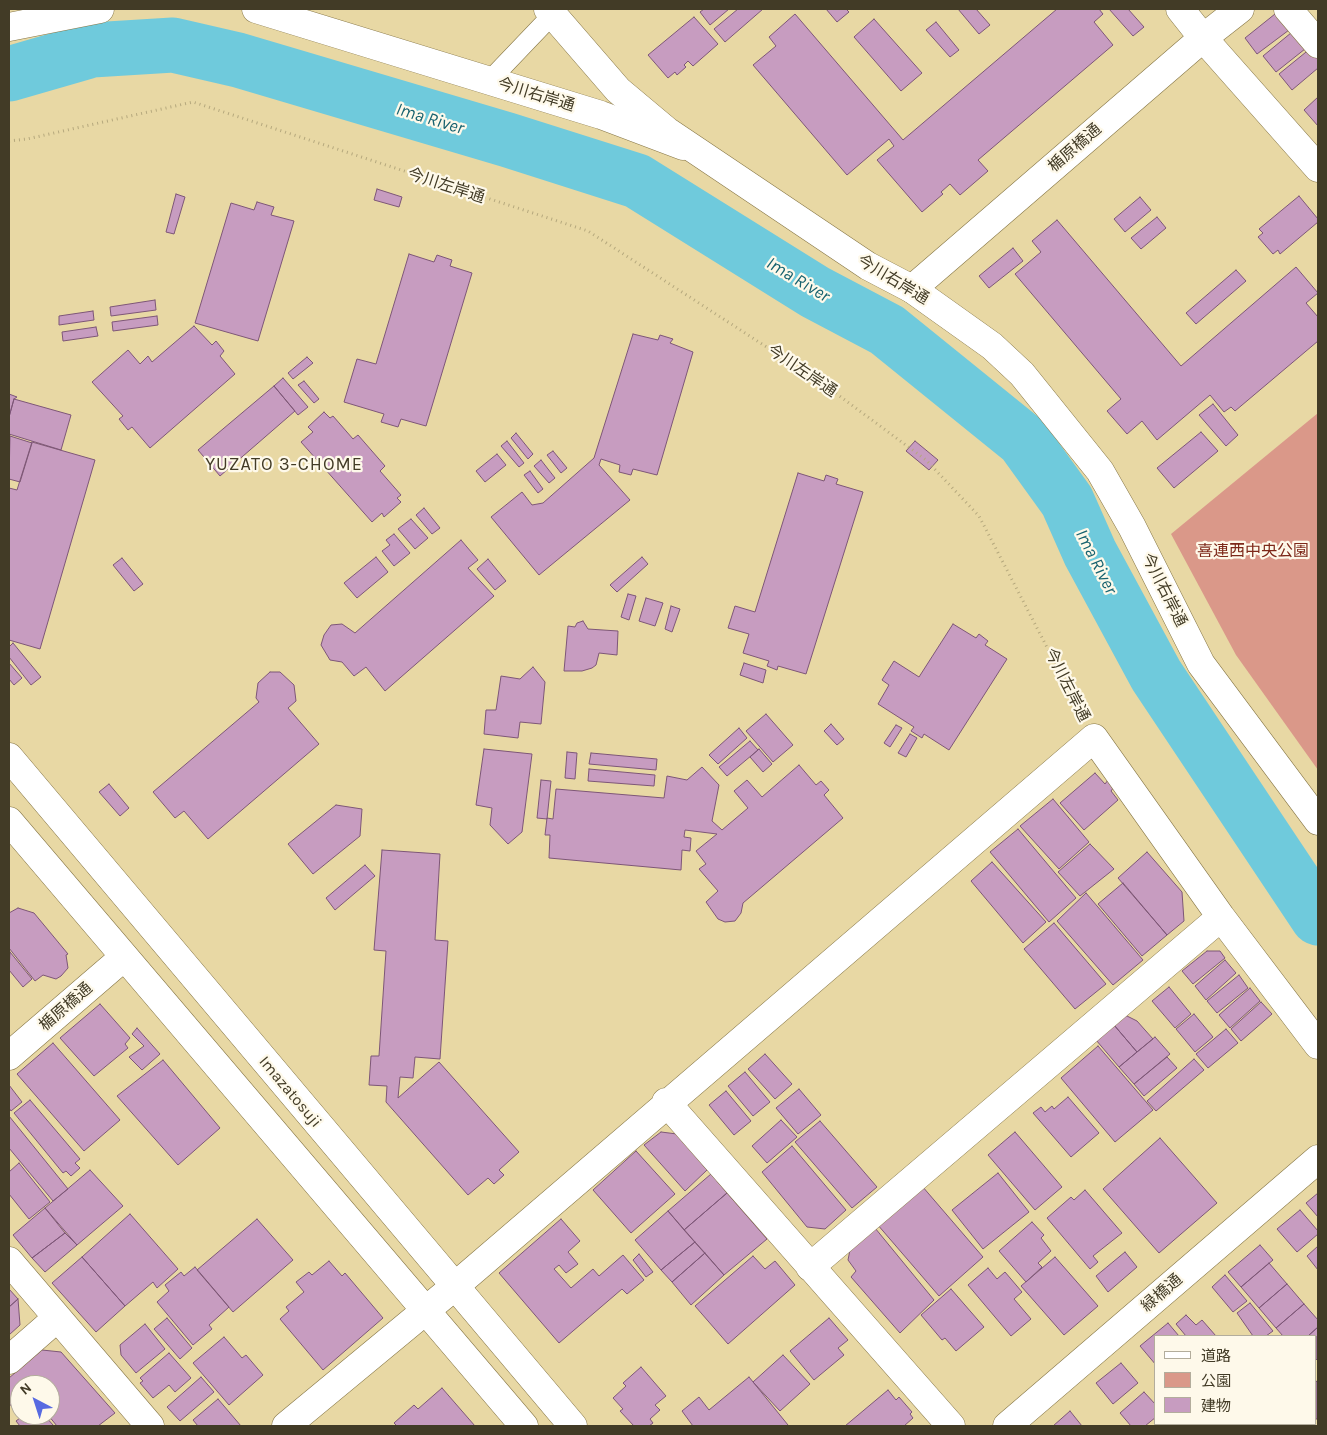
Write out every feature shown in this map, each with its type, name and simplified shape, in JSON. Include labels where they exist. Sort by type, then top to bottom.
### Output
[{"type":"street","points":[[15,20],[100,9]]},
{"type":"street","name":"今川右岸通","points":[[256,9],[601,115],[694,151],[868,266],[912,289],[992,346],[1022,374],[1100,471],[1132,527],[1201,664],[1318,821]]},
{"type":"street","points":[[1180,9],[1203,38],[1318,168]]},
{"type":"street","name":"楯原橋通","points":[[912,289],[1203,38],[1240,9]]},
{"type":"street","points":[[1288,9],[1318,44]]},
{"type":"street","points":[[551,11],[618,90],[694,151]]},
{"type":"street","points":[[286,1426],[454,1287],[666,1102],[1094,738]]},
{"type":"street","name":"今川左岸通","points":[[1094,738],[1221,917],[1318,1045]]},
{"type":"street","name":"Imazatosuji","points":[[9,757],[573,1426]]},
{"type":"street","points":[[9,820],[124,958],[524,1426]]},
{"type":"street","points":[[810,1267],[1221,917]]},
{"type":"street","name":"楯原橋通","points":[[9,1056],[124,958]]},
{"type":"street","points":[[666,1102],[951,1426]]},
{"type":"street","name":"緑橋通","points":[[1007,1426],[1318,1159]]},
{"type":"street","points":[[9,1261],[150,1426]]},
{"type":"street","points":[[9,1360],[58,1318]]},
{"type":"lane","points":[[489,81],[551,11]]},
{"type":"path","name":"今川左岸通","points":[[9,141],[27,139],[194,102],[588,231],[822,383],[926,460],[979,516],[1094,738]]},
{"type":"green space","name":"喜連西中央公園","points":[[1318,413],[1318,770],[1236,655],[1171,534]]},
{"type":"building","points":[[704,9],[729,9],[710,25],[700,12]]},
{"type":"building","points":[[738,9],[763,9],[725,42],[714,29]]},
{"type":"building","points":[[826,9],[846,9],[849,12],[837,22]]},
{"type":"building","points":[[958,9],[976,9],[990,25],[979,34]]},
{"type":"building","points":[[1057,9],[1099,9],[1103,14],[1094,22],[1113,45],[978,160],[988,171],[960,195],[950,184],[941,192],[943,194],[922,212],[877,160],[894,146],[889,139],[847,175],[753,65],[776,46],[769,37],[795,14],[903,140]]},
{"type":"building","points":[[1109,9],[1128,9],[1144,27],[1133,36]]},
{"type":"building","points":[[1275,14],[1283,15],[1293,27],[1257,54],[1245,38]]},
{"type":"building","points":[[694,17],[718,44],[693,66],[688,61],[684,65],[686,67],[677,75],[675,72],[668,78],[648,55]]},
{"type":"building","points":[[874,19],[922,73],[901,91],[854,37]]},
{"type":"building","points":[[936,22],[959,50],[950,57],[926,30]]},
{"type":"building","points":[[1297,28],[1310,45],[1276,72],[1263,56]]},
{"type":"building","points":[[1311,48],[1318,57],[1318,68],[1292,90],[1279,74]]},
{"type":"building","points":[[1318,97],[1318,126],[1304,110]]},
{"type":"building","points":[[377,189],[402,197],[399,207],[374,200]]},
{"type":"building","points":[[176,194],[185,197],[174,234],[166,232]]},
{"type":"building","points":[[1299,196],[1318,219],[1318,222],[1280,254],[1278,250],[1273,254],[1258,237],[1263,233],[1259,229]]},
{"type":"building","points":[[1140,197],[1151,210],[1125,232],[1114,219]]},
{"type":"building","points":[[257,202],[274,207],[271,215],[294,221],[258,341],[195,323],[231,203],[254,210]]},
{"type":"building","points":[[1157,217],[1166,228],[1141,249],[1131,238]]},
{"type":"building","points":[[1057,220],[1181,366],[1296,267],[1318,293],[1306,303],[1318,317],[1318,341],[1235,411],[1231,407],[1224,412],[1210,395],[1157,440],[1142,421],[1127,434],[1107,411],[1121,399],[1015,274],[1041,252],[1032,241]]},
{"type":"building","points":[[1013,248],[1023,261],[989,288],[979,276]]},
{"type":"building","points":[[409,254],[434,262],[437,255],[452,260],[450,266],[472,273],[426,426],[401,419],[398,427],[381,422],[384,414],[344,402],[357,359],[376,364]]},
{"type":"building","points":[[1236,270],[1246,281],[1196,324],[1186,313]]},
{"type":"building","points":[[155,300],[156,310],[111,316],[110,307]]},
{"type":"building","points":[[93,311],[94,320],[59,325],[59,316]]},
{"type":"building","points":[[157,316],[158,325],[113,331],[112,322]]},
{"type":"building","points":[[194,326],[212,345],[216,341],[224,351],[220,356],[235,374],[150,448],[132,427],[128,430],[119,419],[123,416],[92,382],[128,350],[140,364],[148,356],[152,362]]},
{"type":"building","points":[[96,327],[98,336],[63,341],[62,332]]},
{"type":"building","points":[[633,334],[658,340],[660,335],[673,339],[670,343],[693,352],[657,475],[633,469],[631,475],[619,472],[620,465],[601,459],[599,465],[630,500],[539,575],[491,517],[522,492],[532,505],[543,503],[594,458]]},
{"type":"building","points":[[307,357],[313,363],[293,379],[288,373]]},
{"type":"building","points":[[283,378],[308,407],[298,415],[274,386]]},
{"type":"building","points":[[304,381],[319,399],[314,403],[298,385]]},
{"type":"building","points":[[274,386],[295,411],[220,476],[198,450]]},
{"type":"building","points":[[9,394],[17,397],[14,399],[9,417]]},
{"type":"building","points":[[14,399],[71,415],[61,450],[9,434],[9,417]]},
{"type":"building","points":[[1213,404],[1238,435],[1226,446],[1199,415]]},
{"type":"building","points":[[324,412],[330,418],[333,416],[353,439],[358,435],[385,466],[380,471],[401,495],[397,498],[401,502],[384,517],[382,513],[372,522],[301,442],[313,432],[308,427]]},
{"type":"building","points":[[1201,432],[1218,451],[1174,488],[1157,468]]},
{"type":"building","points":[[516,433],[533,454],[528,459],[511,438]]},
{"type":"building","points":[[10,436],[32,443],[20,482],[9,479]]},
{"type":"building","points":[[507,441],[524,463],[519,467],[501,446]]},
{"type":"building","points":[[915,441],[938,460],[929,470],[906,451]]},
{"type":"building","points":[[32,442],[95,460],[40,649],[9,640],[9,488],[17,490]]},
{"type":"building","points":[[553,451],[567,468],[561,473],[547,455]]},
{"type":"building","points":[[497,454],[506,465],[485,482],[476,471]]},
{"type":"building","points":[[541,460],[555,478],[549,483],[534,466]]},
{"type":"building","points":[[530,471],[543,489],[538,493],[524,475]]},
{"type":"building","points":[[798,473],[824,481],[826,475],[838,479],[836,484],[863,492],[806,674],[778,666],[777,670],[767,666],[769,661],[743,653],[749,634],[728,628],[735,606],[755,612]]},
{"type":"building","points":[[424,508],[440,528],[432,534],[416,515]]},
{"type":"building","points":[[411,519],[428,538],[415,549],[398,529]]},
{"type":"building","points":[[394,534],[410,553],[394,566],[382,551],[390,545],[386,540]]},
{"type":"building","points":[[461,540],[478,560],[468,568],[494,596],[385,691],[366,667],[354,676],[342,662],[330,660],[321,645],[324,635],[331,625],[342,624],[355,633]]},
{"type":"building","points":[[376,557],[388,572],[357,598],[344,583]]},
{"type":"building","points":[[642,557],[648,564],[617,592],[610,585]]},
{"type":"building","points":[[122,558],[143,584],[134,591],[113,565]]},
{"type":"building","points":[[488,559],[506,581],[495,590],[477,569]]},
{"type":"building","points":[[628,594],[636,596],[629,620],[621,617]]},
{"type":"building","points":[[646,598],[663,603],[655,626],[639,621]]},
{"type":"building","points":[[671,606],[680,609],[672,632],[665,629]]},
{"type":"building","points":[[583,621],[588,629],[618,631],[617,655],[599,653],[596,665],[592,668],[582,671],[564,671],[568,626],[575,627],[577,623]]},
{"type":"building","points":[[953,624],[976,638],[979,634],[988,641],[985,645],[1007,659],[949,750],[924,734],[922,738],[911,731],[914,727],[878,704],[889,685],[882,680],[894,661],[919,677]]},
{"type":"building","points":[[13,643],[41,677],[31,685],[9,657],[9,647]]},
{"type":"building","points":[[9,663],[22,678],[14,685],[9,679]]},
{"type":"building","points":[[744,663],[766,670],[763,683],[740,675]]},
{"type":"building","points":[[533,667],[545,682],[541,724],[520,722],[518,738],[484,734],[486,710],[496,710],[501,676],[520,679]]},
{"type":"building","points":[[270,672],[280,672],[294,685],[296,701],[288,708],[319,744],[208,839],[184,811],[175,818],[153,792],[259,702],[256,698],[258,683]]},
{"type":"building","points":[[766,714],[793,745],[773,762],[746,731]]},
{"type":"building","points":[[831,724],[844,739],[837,745],[824,731]]},
{"type":"building","points":[[896,725],[902,728],[890,747],[884,743]]},
{"type":"building","points":[[739,728],[747,738],[718,764],[709,755]]},
{"type":"building","points":[[910,734],[917,738],[906,757],[898,753]]},
{"type":"building","points":[[750,741],[758,750],[727,776],[719,767]]},
{"type":"building","points":[[484,749],[532,754],[522,832],[508,844],[490,825],[492,808],[476,805]]},
{"type":"building","points":[[759,749],[772,764],[763,772],[750,757]]},
{"type":"building","points":[[567,752],[577,753],[575,779],[565,778]]},
{"type":"building","points":[[591,753],[657,759],[656,770],[589,764]]},
{"type":"building","points":[[799,765],[816,785],[821,781],[829,790],[824,795],[843,818],[743,903],[741,913],[735,921],[725,922],[718,919],[706,902],[718,891],[699,869],[706,864],[696,851],[717,834],[685,830],[684,837],[691,838],[690,851],[682,850],[681,870],[549,858],[550,835],[545,835],[547,818],[553,819],[556,789],[664,798],[667,776],[687,780],[702,767],[719,785],[712,821],[722,830],[748,808],[734,791],[747,780],[762,797]]},
{"type":"building","points":[[589,769],[655,775],[654,786],[588,781]]},
{"type":"building","points":[[1095,773],[1105,784],[1108,780],[1114,787],[1111,791],[1118,800],[1084,830],[1060,803]]},
{"type":"building","points":[[541,780],[551,781],[547,819],[537,818]]},
{"type":"building","points":[[109,784],[129,808],[120,816],[99,792]]},
{"type":"building","points":[[1053,799],[1089,842],[1059,869],[1020,826]]},
{"type":"building","points":[[336,805],[362,809],[360,836],[313,874],[288,844]]},
{"type":"building","points":[[1018,829],[1076,898],[1049,922],[990,852]]},
{"type":"building","points":[[1090,844],[1114,869],[1080,896],[1058,872]]},
{"type":"building","points":[[382,850],[440,854],[435,940],[448,941],[440,1059],[415,1057],[413,1078],[400,1077],[398,1098],[439,1062],[519,1152],[499,1170],[504,1175],[494,1184],[488,1178],[468,1195],[386,1102],[387,1086],[369,1085],[371,1056],[379,1056],[386,951],[374,950]]},
{"type":"building","points":[[1147,852],[1182,892],[1184,921],[1167,935],[1118,878]]},
{"type":"building","points":[[992,862],[1046,922],[1023,943],[971,881]]},
{"type":"building","points":[[365,865],[375,876],[335,910],[326,898]]},
{"type":"building","points":[[1123,883],[1167,935],[1142,956],[1098,904]]},
{"type":"building","points":[[1086,893],[1143,960],[1113,985],[1057,921]]},
{"type":"building","points":[[18,908],[34,913],[68,954],[66,955],[68,968],[56,979],[43,975],[35,981],[9,948],[9,913]]},
{"type":"building","points":[[1054,923],[1106,984],[1075,1009],[1024,949]]},
{"type":"building","points":[[1207,951],[1220,951],[1225,958],[1193,984],[1182,971]]},
{"type":"building","points":[[10,952],[32,979],[23,987],[9,970]]},
{"type":"building","points":[[1225,960],[1236,973],[1206,1000],[1195,986]]},
{"type":"building","points":[[1239,975],[1248,988],[1217,1013],[1207,1001]]},
{"type":"building","points":[[1169,987],[1191,1014],[1175,1028],[1152,1001]]},
{"type":"building","points":[[1250,988],[1260,1001],[1230,1028],[1219,1015]]},
{"type":"building","points":[[1261,1002],[1272,1014],[1241,1041],[1231,1029]]},
{"type":"building","points":[[100,1004],[130,1038],[125,1044],[128,1048],[94,1076],[60,1038]]},
{"type":"building","points":[[1194,1014],[1213,1037],[1195,1052],[1176,1029]]},
{"type":"building","points":[[1125,1015],[1137,1021],[1153,1039],[1137,1052],[1114,1025]]},
{"type":"building","points":[[1114,1025],[1137,1052],[1119,1067],[1096,1040]]},
{"type":"building","points":[[137,1028],[160,1054],[142,1070],[129,1057],[144,1046],[132,1034]]},
{"type":"building","points":[[1226,1029],[1238,1043],[1208,1068],[1196,1054]]},
{"type":"building","points":[[1155,1037],[1170,1054],[1134,1084],[1119,1067]]},
{"type":"building","points":[[53,1043],[120,1120],[84,1151],[17,1074]]},
{"type":"building","points":[[1098,1046],[1153,1110],[1115,1142],[1061,1078]]},
{"type":"building","points":[[765,1054],[792,1084],[775,1099],[748,1069]]},
{"type":"building","points":[[1167,1057],[1177,1068],[1144,1096],[1134,1084]]},
{"type":"building","points":[[1194,1059],[1204,1070],[1156,1111],[1147,1101]]},
{"type":"building","points":[[163,1060],[220,1128],[178,1165],[117,1096]]},
{"type":"building","points":[[745,1072],[770,1102],[753,1116],[728,1086]]},
{"type":"building","points":[[9,1085],[22,1102],[11,1111],[9,1108]]},
{"type":"building","points":[[799,1089],[821,1115],[798,1134],[776,1108]]},
{"type":"building","points":[[726,1091],[751,1121],[734,1135],[709,1105]]},
{"type":"building","points":[[1068,1097],[1099,1133],[1071,1157],[1033,1113],[1041,1107],[1045,1112],[1052,1106],[1054,1109]]},
{"type":"building","points":[[30,1100],[80,1159],[75,1163],[80,1168],[71,1176],[66,1171],[63,1173],[14,1113]]},
{"type":"building","points":[[9,1116],[68,1189],[53,1201],[9,1148]]},
{"type":"building","points":[[781,1120],[797,1137],[767,1163],[752,1146]]},
{"type":"building","points":[[820,1121],[877,1187],[852,1208],[795,1142]]},
{"type":"building","points":[[661,1132],[677,1134],[707,1170],[685,1191],[644,1145]]},
{"type":"building","points":[[1015,1132],[1062,1187],[1035,1210],[988,1155]]},
{"type":"building","points":[[1160,1138],[1217,1203],[1159,1253],[1103,1189]]},
{"type":"building","points":[[792,1146],[846,1210],[825,1229],[807,1227],[762,1172]]},
{"type":"building","points":[[636,1151],[675,1194],[631,1233],[593,1190]]},
{"type":"building","points":[[19,1163],[50,1202],[29,1219],[9,1194],[9,1172]]},
{"type":"building","points":[[90,1170],[123,1206],[77,1245],[45,1208]]},
{"type":"building","points":[[998,1173],[1029,1212],[983,1249],[952,1210]]},
{"type":"building","points":[[711,1174],[727,1193],[684,1230],[668,1211]]},
{"type":"building","points":[[922,1186],[983,1257],[939,1296],[877,1224]]},
{"type":"building","points":[[1085,1190],[1122,1233],[1093,1256],[1098,1262],[1090,1269],[1047,1218],[1071,1197],[1074,1200]]},
{"type":"building","points":[[727,1193],[767,1239],[724,1275],[684,1230]]},
{"type":"building","points":[[1318,1193],[1318,1217],[1306,1203]]},
{"type":"building","points":[[45,1208],[65,1233],[32,1258],[13,1235]]},
{"type":"building","points":[[1300,1210],[1318,1231],[1318,1234],[1297,1252],[1277,1229]]},
{"type":"building","points":[[668,1211],[695,1242],[661,1270],[635,1240]]},
{"type":"building","points":[[130,1214],[178,1269],[157,1288],[153,1282],[125,1306],[82,1257]]},
{"type":"building","points":[[257,1219],[293,1260],[233,1312],[197,1270]]},
{"type":"building","points":[[561,1219],[580,1241],[568,1252],[578,1264],[566,1273],[559,1265],[554,1269],[571,1288],[593,1269],[599,1276],[623,1255],[644,1280],[627,1294],[622,1289],[559,1343],[499,1273]]},
{"type":"building","points":[[1032,1222],[1044,1235],[1041,1238],[1051,1251],[1038,1263],[1042,1267],[1026,1282],[999,1251]]},
{"type":"building","points":[[875,1228],[934,1300],[900,1333],[851,1277],[856,1271],[848,1260],[850,1250]]},
{"type":"building","points":[[65,1233],[77,1245],[45,1272],[32,1258]]},
{"type":"building","points":[[695,1242],[705,1253],[672,1282],[661,1270]]},
{"type":"building","points":[[1260,1245],[1273,1260],[1241,1287],[1228,1272]]},
{"type":"building","points":[[1318,1246],[1318,1270],[1307,1256]]},
{"type":"building","points":[[1125,1252],[1137,1267],[1108,1292],[1096,1276]]},
{"type":"building","points":[[705,1253],[724,1275],[691,1305],[672,1282]]},
{"type":"building","points":[[639,1254],[653,1272],[646,1277],[633,1260]]},
{"type":"building","points":[[753,1256],[765,1269],[775,1261],[795,1285],[728,1344],[695,1306]]},
{"type":"building","points":[[82,1257],[125,1306],[96,1332],[52,1283]]},
{"type":"building","points":[[1055,1257],[1098,1306],[1064,1335],[1021,1286]]},
{"type":"building","points":[[329,1261],[342,1276],[345,1273],[383,1318],[323,1370],[280,1319],[289,1311],[286,1307],[304,1292],[296,1282],[309,1272],[312,1275]]},
{"type":"building","points":[[1269,1263],[1287,1284],[1259,1308],[1241,1287]]},
{"type":"building","points":[[195,1267],[229,1307],[209,1325],[212,1329],[193,1345],[157,1302],[169,1291],[165,1285],[181,1272],[184,1276]]},
{"type":"building","points":[[988,1268],[997,1279],[1005,1272],[1022,1292],[1014,1299],[1031,1319],[1011,1336],[968,1285]]},
{"type":"building","points":[[1225,1275],[1247,1301],[1233,1312],[1212,1287]]},
{"type":"building","points":[[1287,1284],[1304,1304],[1276,1328],[1259,1308]]},
{"type":"building","points":[[9,1289],[18,1299],[9,1307]]},
{"type":"building","points":[[951,1289],[984,1327],[956,1351],[945,1338],[942,1340],[921,1315]]},
{"type":"building","points":[[18,1299],[20,1325],[9,1335],[9,1307]]},
{"type":"building","points":[[1250,1303],[1273,1331],[1267,1335],[1252,1335],[1237,1313]]},
{"type":"building","points":[[1304,1304],[1318,1320],[1318,1327],[1309,1335],[1282,1335],[1276,1328]]},
{"type":"building","points":[[1186,1315],[1196,1325],[1202,1320],[1215,1335],[1185,1335],[1176,1324]]},
{"type":"building","points":[[167,1318],[192,1348],[180,1359],[154,1329]]},
{"type":"building","points":[[829,1318],[848,1340],[838,1348],[844,1355],[814,1380],[790,1351]]},
{"type":"building","points":[[1168,1323],[1178,1335],[1154,1335],[1154,1363],[1140,1346]]},
{"type":"building","points":[[145,1324],[165,1349],[136,1373],[121,1355],[120,1345]]},
{"type":"building","points":[[1318,1327],[1317,1359],[1317,1335],[1309,1335]]},
{"type":"building","points":[[224,1337],[242,1358],[246,1355],[263,1375],[229,1405],[193,1363]]},
{"type":"building","points":[[42,1350],[61,1352],[115,1413],[98,1426],[57,1426],[60,1425],[60,1375],[13,1375]]},
{"type":"building","points":[[169,1353],[191,1378],[175,1392],[169,1385],[153,1398],[140,1383],[143,1381],[140,1378]]},
{"type":"building","points":[[783,1355],[810,1384],[780,1411],[753,1382]]},
{"type":"building","points":[[1121,1363],[1138,1383],[1113,1404],[1096,1383]]},
{"type":"building","points":[[641,1367],[666,1396],[655,1405],[660,1410],[650,1419],[653,1423],[649,1426],[634,1426],[620,1411],[623,1409],[613,1398],[626,1386],[623,1383]]},
{"type":"building","points":[[10,1377],[10,1404],[9,1403]]},
{"type":"building","points":[[201,1377],[214,1392],[180,1421],[167,1407]]},
{"type":"building","points":[[749,1377],[788,1425],[693,1426],[682,1411],[699,1397],[709,1410]]},
{"type":"building","points":[[1317,1382],[1318,1383],[1318,1421],[1317,1420]]},
{"type":"building","points":[[442,1388],[475,1426],[397,1426],[394,1423],[414,1405],[418,1409]]},
{"type":"building","points":[[888,1390],[896,1400],[899,1397],[912,1412],[910,1414],[913,1418],[904,1426],[845,1426]]},
{"type":"building","points":[[1144,1392],[1154,1403],[1154,1419],[1145,1426],[1131,1426],[1120,1413]]},
{"type":"building","points":[[218,1399],[241,1426],[198,1426],[193,1420]]},
{"type":"building","points":[[1070,1411],[1082,1426],[1053,1426]]},
{"type":"building","points":[[19,1425],[54,1426],[20,1426]]},
{"type":"building","points":[[1244,1425],[1289,1426],[1245,1426]]},
{"type":"waterway","name":"Ima River","points":[[9,74],[92,50],[173,45],[238,60],[508,140],[637,181],[815,292],[887,330],[1023,440],[1067,501],[1090,553],[1156,675],[1318,918]]},
{"type":"district","name":"YUZATO 3-CHOME","points":[[284,465]]}]
